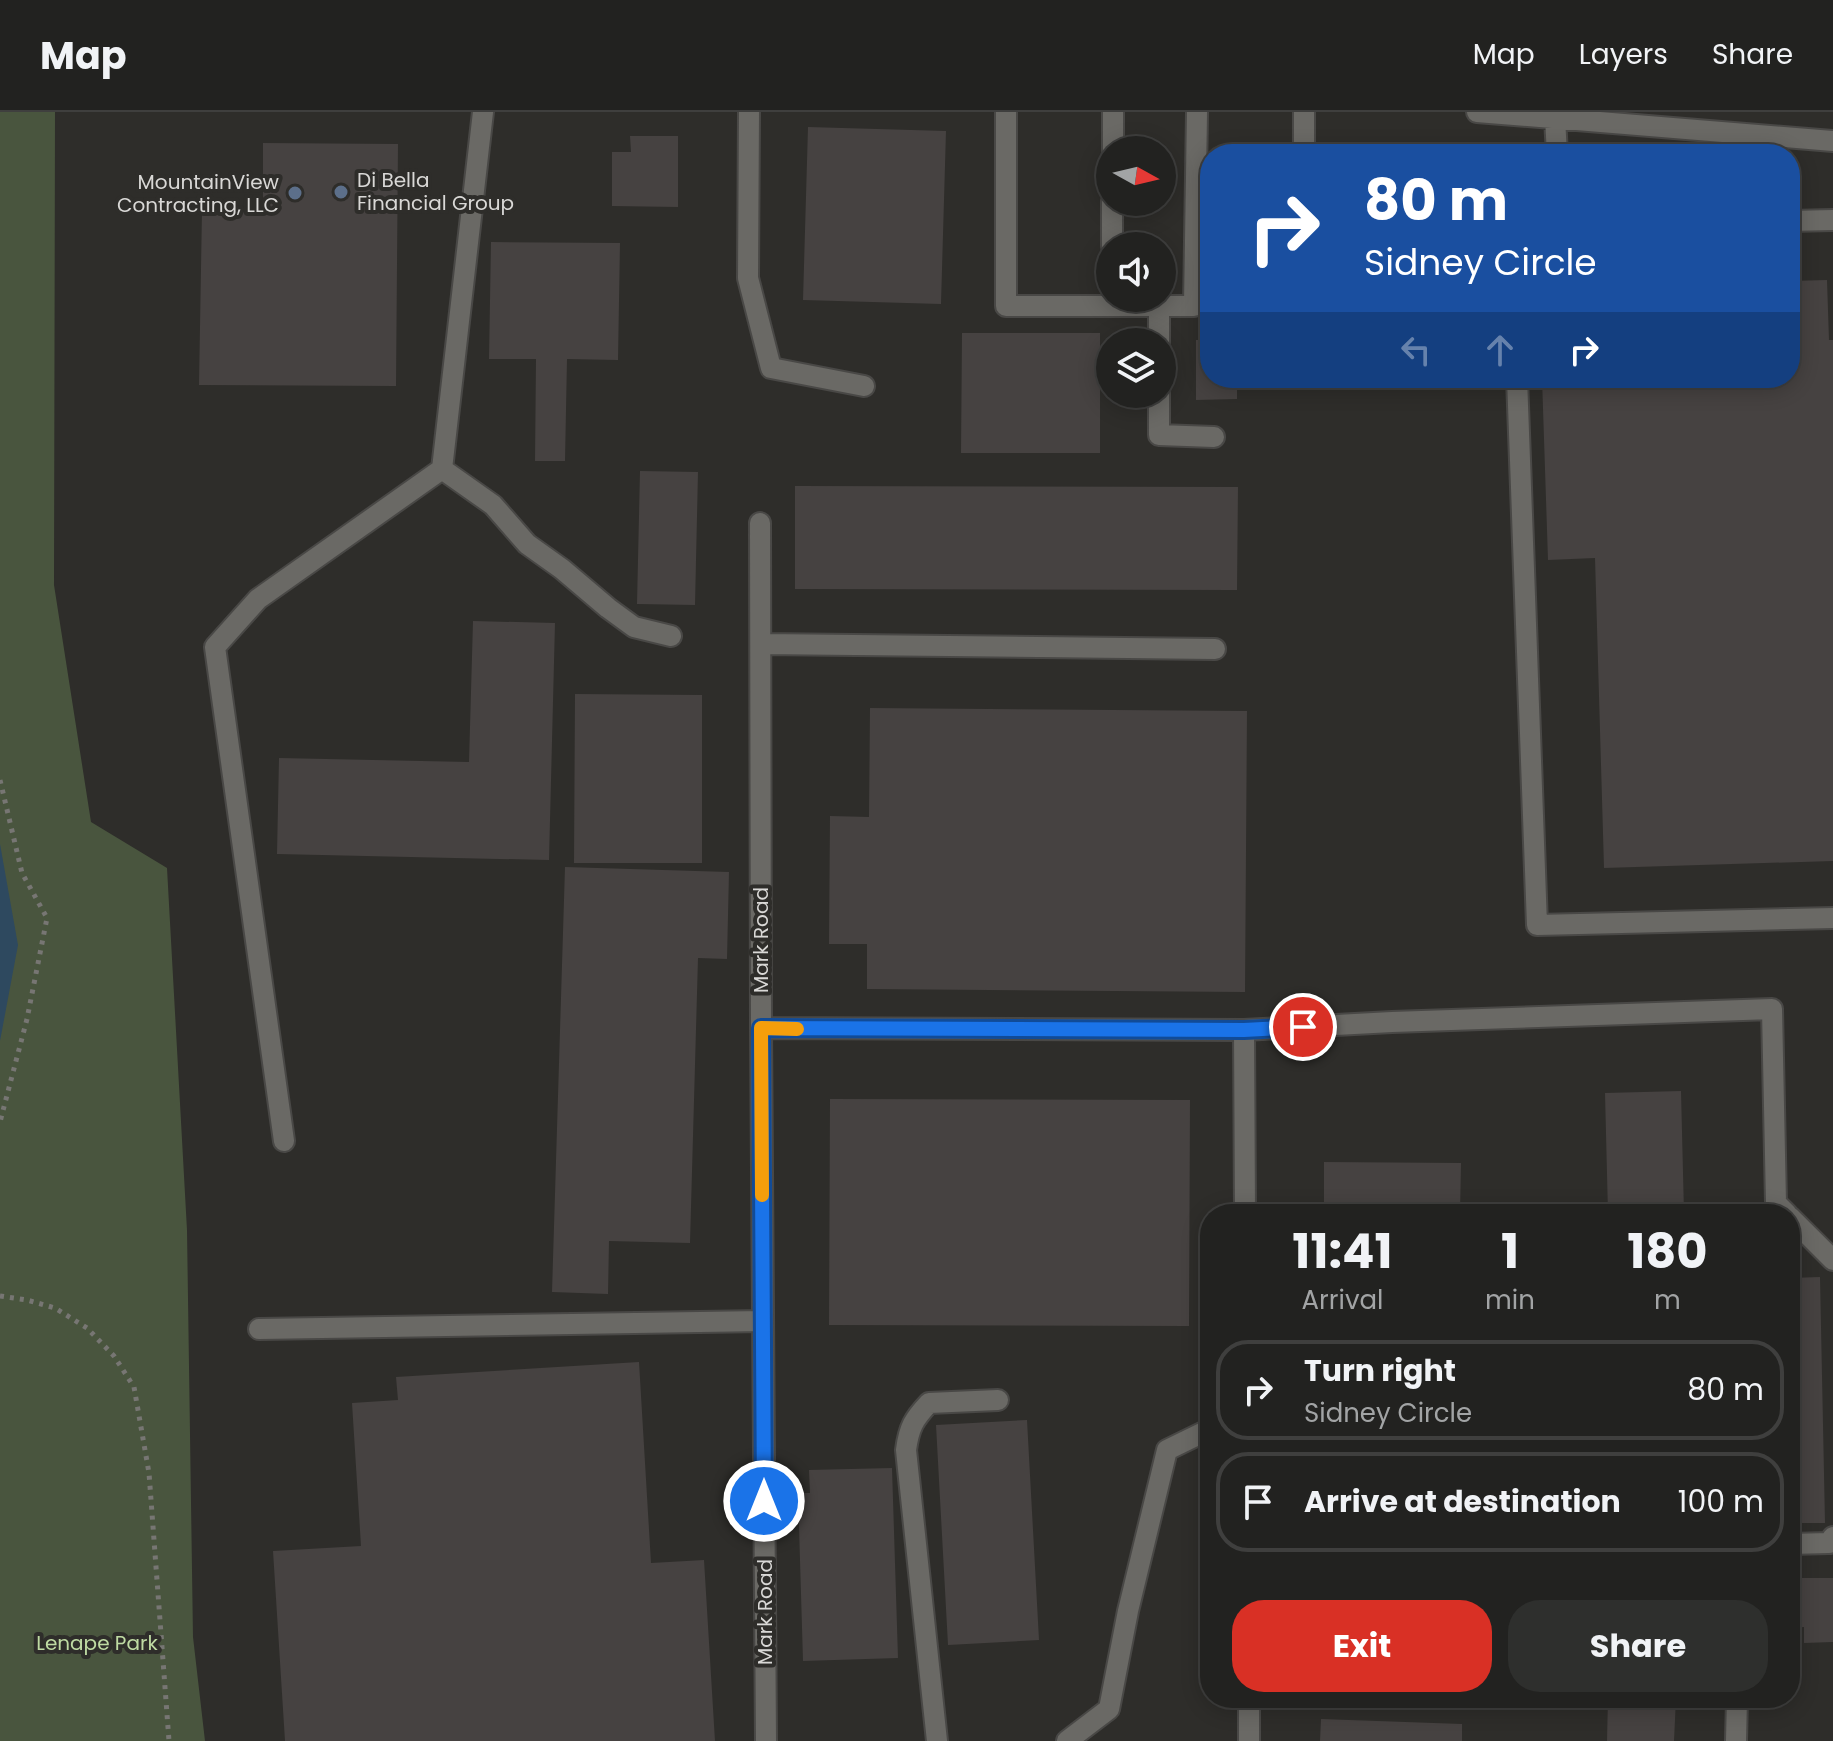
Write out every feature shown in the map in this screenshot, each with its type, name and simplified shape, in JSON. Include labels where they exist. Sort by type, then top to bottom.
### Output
[{"type":"street","points":[[284,1141],[215,647],[258,599],[442,469],[483,112]]},
{"type":"street","points":[[749,112],[748,278],[771,368],[864,386]]},
{"type":"street","points":[[1006,112],[1006,306],[1096,303]]},
{"type":"street","points":[[1113,112],[1113,136]]},
{"type":"street","points":[[1176,307],[1194,306],[1197,112]]},
{"type":"street","points":[[1304,112],[1304,144]]},
{"type":"street","points":[[1477,112],[1555,118],[1663,119],[1833,141]]},
{"type":"street","points":[[1555,118],[1556,144]]},
{"type":"street","points":[[1800,221],[1833,220]]},
{"type":"street","points":[[1517,388],[1537,925],[1833,918]]},
{"type":"street","points":[[1159,408],[1159,435],[1214,437]]},
{"type":"street","points":[[442,469],[493,505],[527,544],[634,627],[671,636]]},
{"type":"street","name":"Mark Road","points":[[760,523],[766,1741]]},
{"type":"street","points":[[761,644],[1215,649]]},
{"type":"street","points":[[761,1028],[1244,1030],[1772,1009],[1777,1204]]},
{"type":"street","points":[[1244,1030],[1245,1204]]},
{"type":"street","points":[[1800,1228],[1833,1260]]},
{"type":"street","points":[[259,1329],[763,1321]]},
{"type":"street","points":[[937,1741],[907,1441],[911,1424],[929,1403],[998,1400]]},
{"type":"street","points":[[1067,1741],[1109,1709],[1128,1611],[1167,1450],[1200,1434]]},
{"type":"street","points":[[1800,1544],[1829,1543],[1833,1537]]},
{"type":"street","points":[[1249,1708],[1249,1741]]},
{"type":"street","points":[[1736,1741],[1737,1708]]},
{"type":"path","points":[[0,780],[22,873],[47,918],[27,1019],[0,1122]]},
{"type":"path","points":[[0,1296],[55,1308],[87,1328],[114,1356],[134,1387],[149,1473],[169,1741]]},
{"type":"green space","name":"Lenape Park","points":[[0,112],[55,112],[54,585],[91,822],[167,868],[187,1230],[193,1637],[205,1741],[0,1741]]},
{"type":"water","points":[[0,844],[18,945],[0,1041]]},
{"type":"building","points":[[808,127],[946,131],[941,304],[803,300]]},
{"type":"building","points":[[630,136],[678,136],[678,207],[612,206],[612,152],[631,152]]},
{"type":"building","points":[[263,143],[398,144],[396,386],[199,385],[202,210],[263,212]]},
{"type":"building","points":[[491,242],[620,243],[618,360],[567,359],[565,461],[535,461],[536,359],[489,359]]},
{"type":"building","points":[[1827,280],[1829,340],[1833,340],[1833,861],[1604,868],[1595,558],[1548,560],[1542,388],[1800,388],[1800,281]]},
{"type":"building","points":[[962,333],[1096,333],[1096,408],[1100,408],[1100,453],[961,453]]},
{"type":"building","points":[[1196,340],[1200,340],[1200,388],[1237,388],[1237,399],[1196,400]]},
{"type":"building","points":[[640,471],[698,472],[695,605],[637,604]]},
{"type":"building","points":[[795,486],[1238,487],[1237,590],[795,589]]},
{"type":"building","points":[[473,621],[555,623],[549,860],[277,854],[279,758],[469,762]]},
{"type":"building","points":[[575,694],[702,695],[702,863],[574,863]]},
{"type":"building","points":[[870,708],[1247,711],[1245,992],[867,989],[867,944],[829,944],[830,816],[869,817]]},
{"type":"building","points":[[565,867],[729,872],[727,959],[698,958],[690,1243],[609,1241],[608,1294],[552,1292]]},
{"type":"building","points":[[1681,1091],[1684,1204],[1608,1204],[1605,1093]]},
{"type":"building","points":[[830,1099],[1190,1100],[1189,1326],[829,1325]]},
{"type":"building","points":[[1324,1162],[1461,1163],[1460,1204],[1324,1204]]},
{"type":"building","points":[[1820,1277],[1825,1523],[1800,1523],[1800,1278]]},
{"type":"building","points":[[639,1362],[651,1563],[704,1560],[715,1741],[285,1741],[273,1551],[361,1546],[352,1403],[398,1400],[396,1377]]},
{"type":"building","points":[[1027,1420],[1039,1640],[948,1645],[936,1425]]},
{"type":"building","points":[[892,1468],[898,1658],[803,1661],[798,1493],[810,1493],[809,1470]]},
{"type":"building","points":[[1800,1578],[1833,1578],[1833,1642],[1804,1643],[1804,1627],[1800,1627]]},
{"type":"building","points":[[1608,1708],[1676,1708],[1674,1741],[1607,1741]]},
{"type":"building","points":[[1321,1719],[1462,1724],[1462,1741],[1320,1741]]},
{"type":"slow traffic","points":[[762,1195],[761,1028],[797,1029]]},
{"type":"place","name":"Di Bella Financial Group","points":[[341,192]]},
{"type":"place","name":"MountainView Contracting, LLC","points":[[295,193]]},
{"type":"route","points":[[764,1501],[761,1028],[1244,1030],[1303,1027]]}]
